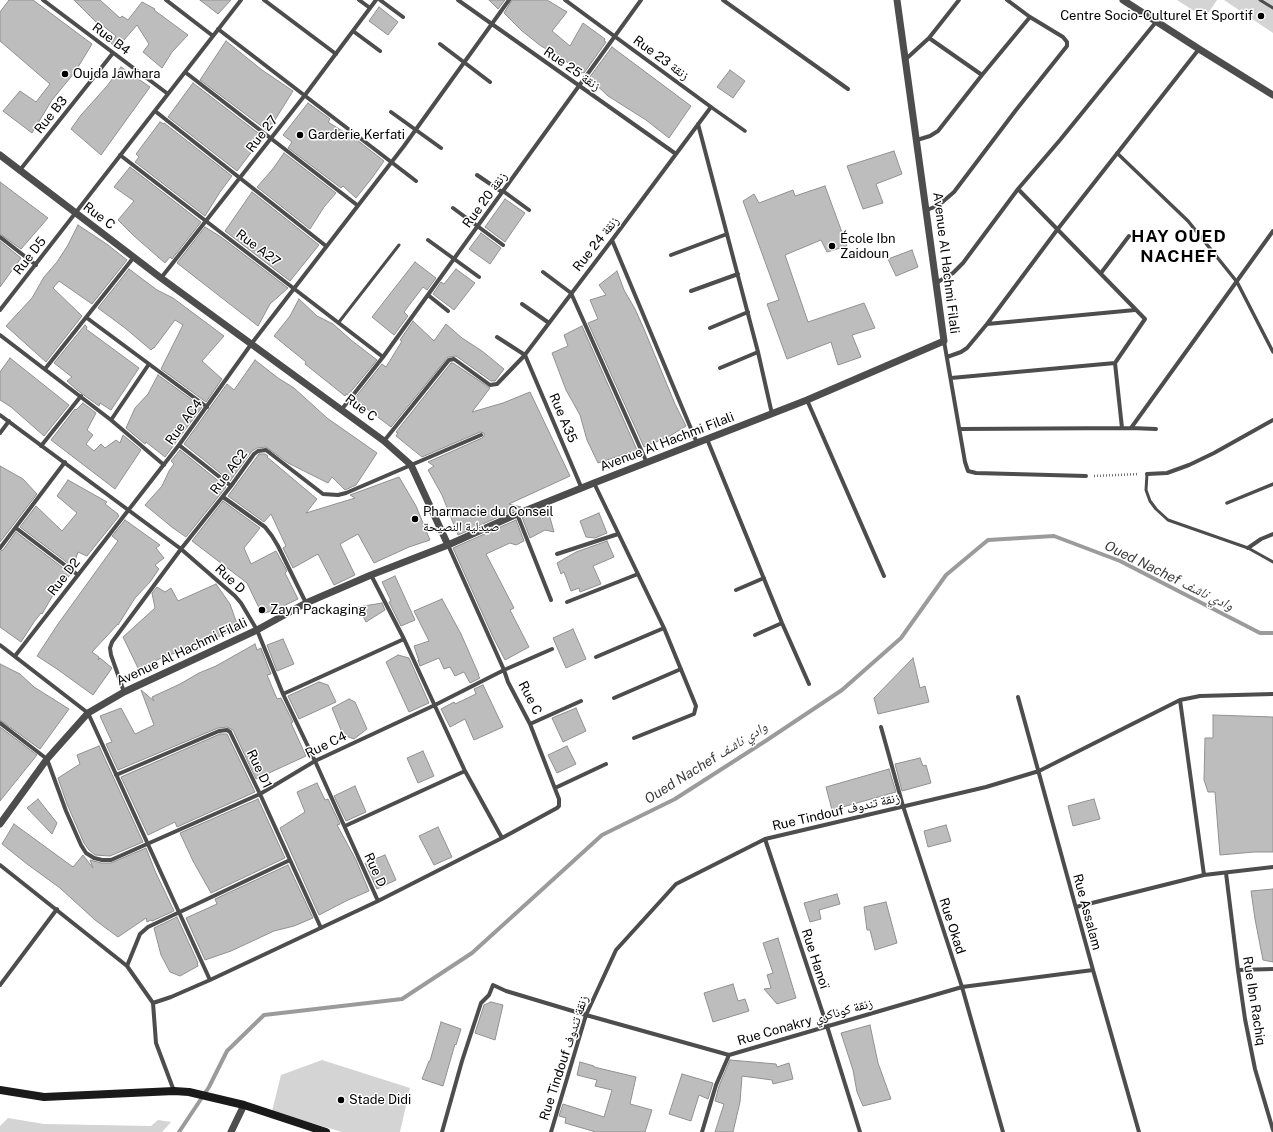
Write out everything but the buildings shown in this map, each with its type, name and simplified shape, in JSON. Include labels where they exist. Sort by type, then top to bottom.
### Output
[{"type":"main road","points":[[0,1090],[44,1097],[174,1091],[189,1092],[244,1105],[326,1132]]},
{"type":"street","name":"Rue B4","points":[[43,0],[168,94]]},
{"type":"street","points":[[166,0],[213,36]]},
{"type":"street","name":"Rue D5","points":[[0,310],[241,0]]},
{"type":"street","points":[[264,0],[336,54]]},
{"type":"street","points":[[359,0],[370,8]]},
{"type":"street","name":"Rue 27","points":[[161,278],[272,138],[376,0]]},
{"type":"street","points":[[380,0],[403,17]]},
{"type":"street","name":"Rue 25 زنقة","points":[[458,0],[676,154]]},
{"type":"street","name":"Rue AC4","points":[[129,510],[179,446],[252,343],[416,130],[509,0]]},
{"type":"street","name":"Rue 23 زنقة","points":[[565,0],[745,132]]},
{"type":"street","name":"Rue 20 زنقة","points":[[342,409],[383,357],[641,0]]},
{"type":"street","points":[[723,0],[848,89]]},
{"type":"street","name":"Avenue Al Hachmi Filali","points":[[0,824],[47,759],[88,712],[124,692],[257,630],[306,603],[371,575],[448,545],[517,514],[594,483],[807,400],[944,341],[897,0]]},
{"type":"street","points":[[906,59],[929,38],[959,0]]},
{"type":"street","points":[[927,210],[939,205],[954,192],[1067,46],[1067,42],[1063,37],[1030,17],[1007,0]]},
{"type":"street","points":[[1123,0],[1273,94]]},
{"type":"street","points":[[917,140],[935,134],[938,131],[1030,17]]},
{"type":"street","points":[[936,283],[953,273],[963,263],[1018,189],[1156,22]]},
{"type":"street","points":[[218,29],[416,181]]},
{"type":"street","points":[[353,31],[380,51]]},
{"type":"street","points":[[929,38],[982,75]]},
{"type":"street","points":[[440,44],[490,82]]},
{"type":"street","points":[[947,357],[966,348],[986,324],[1057,230],[1199,49]]},
{"type":"street","name":"Rue B3","points":[[20,170],[113,53]]},
{"type":"street","points":[[185,72],[357,205]]},
{"type":"street","name":"Rue 24 زنقة","points":[[384,441],[449,360],[454,359],[490,385],[498,384],[525,355],[711,107]]},
{"type":"street","points":[[155,111],[326,246]]},
{"type":"street","points":[[390,112],[441,148]]},
{"type":"street","points":[[698,124],[748,312],[772,414]]},
{"type":"street","points":[[1117,153],[1188,222],[1237,282],[1273,352]]},
{"type":"street","name":"Rue C","points":[[0,155],[161,278],[342,409],[384,441],[411,465],[504,670],[508,682],[530,724],[559,799],[559,806],[557,808],[502,838]]},
{"type":"street","name":"Rue A27","points":[[120,155],[383,357]]},
{"type":"street","points":[[477,175],[529,210]]},
{"type":"street","points":[[1018,189],[1145,319],[1115,363],[1122,428]]},
{"type":"street","points":[[453,208],[503,245]]},
{"type":"street","points":[[1131,428],[1273,231]]},
{"type":"street","points":[[671,255],[727,234]]},
{"type":"street","points":[[1101,273],[1129,236]]},
{"type":"street","points":[[0,237],[36,265]]},
{"type":"street","points":[[428,240],[479,277]]},
{"type":"street","points":[[612,240],[697,444]]},
{"type":"street","points":[[45,369],[134,257]]},
{"type":"street","points":[[543,272],[571,293],[648,463]]},
{"type":"street","points":[[691,291],[738,274]]},
{"type":"street","points":[[428,295],[448,311]]},
{"type":"street","points":[[522,304],[549,322]]},
{"type":"street","points":[[986,324],[1135,310]]},
{"type":"street","points":[[710,328],[748,312]]},
{"type":"street","points":[[86,318],[207,407]]},
{"type":"street","points":[[0,335],[81,396],[164,465]]},
{"type":"street","points":[[497,337],[525,355]]},
{"type":"street","points":[[944,341],[965,462],[968,471],[976,473],[1086,476]]},
{"type":"street","points":[[720,368],[758,352]]},
{"type":"street","name":"Rue A35","points":[[525,355],[582,489]]},
{"type":"street","points":[[951,378],[1115,363]]},
{"type":"street","points":[[111,420],[149,364]]},
{"type":"street","points":[[42,446],[81,396]]},
{"type":"street","points":[[807,400],[884,576]]},
{"type":"street","name":"Rue D","points":[[0,415],[181,549],[241,603],[257,630],[282,694],[315,761],[378,901]]},
{"type":"street","points":[[1147,474],[1168,473],[1190,465],[1273,420]]},
{"type":"street","points":[[0,433],[9,421]]},
{"type":"street","points":[[960,429],[1156,429]]},
{"type":"street","points":[[411,465],[481,436]]},
{"type":"street","points":[[707,439],[782,623],[809,684]]},
{"type":"street","points":[[179,446],[231,486]]},
{"type":"street","name":"Rue AC2","points":[[181,549],[223,497],[254,454],[258,451],[266,450],[323,494],[338,495],[346,493],[411,465]]},
{"type":"street","points":[[0,548],[65,462]]},
{"type":"street","points":[[594,483],[664,628],[696,706],[694,714],[634,738]]},
{"type":"street","points":[[1228,503],[1273,484]]},
{"type":"street","points":[[223,497],[265,528],[272,536],[306,603]]},
{"type":"street","name":"Rue D2","points":[[15,656],[129,510]]},
{"type":"street","points":[[517,514],[551,600]]},
{"type":"street","points":[[16,528],[78,576]]},
{"type":"street","points":[[557,554],[618,534]]},
{"type":"street","points":[[1248,548],[1261,539],[1273,534]]},
{"type":"street","points":[[124,692],[111,655],[110,648],[112,642],[181,549]]},
{"type":"street","points":[[567,602],[638,574]]},
{"type":"street","points":[[153,1002],[171,997],[210,980],[321,928],[378,901],[502,838],[465,771],[404,639],[371,575]]},
{"type":"street","points":[[736,590],[764,578]]},
{"type":"street","points":[[755,635],[782,623]]},
{"type":"street","points":[[596,657],[664,628]]},
{"type":"street","points":[[282,694],[404,639]]},
{"type":"street","points":[[0,645],[88,712],[210,980]]},
{"type":"street","name":"Rue C4","points":[[47,759],[81,845],[86,853],[94,858],[111,860],[260,794],[315,761],[435,705],[504,670],[552,649]]},
{"type":"street","points":[[614,698],[681,669]]},
{"type":"street","name":"Rue Tindouf زنقة تندوف","points":[[551,1132],[586,1015],[616,950],[676,884],[765,839],[986,787],[1039,771],[1180,700],[1200,696],[1273,694]]},
{"type":"street","name":"Rue Assalam","points":[[1018,697],[1139,1132]]},
{"type":"street","points":[[1180,700],[1204,875]]},
{"type":"street","points":[[530,724],[581,701]]},
{"type":"street","points":[[0,722],[47,759]]},
{"type":"street","name":"Rue Okad","points":[[881,727],[903,806],[962,987],[1003,1132]]},
{"type":"street","name":"Rue D1","points":[[116,775],[224,730],[230,732],[321,928]]},
{"type":"street","points":[[555,788],[606,764]]},
{"type":"street","points":[[344,826],[465,771]]},
{"type":"street","name":"Rue Hanoï","points":[[765,839],[827,1026],[860,1132]]},
{"type":"street","points":[[127,966],[140,934],[148,927],[290,860]]},
{"type":"street","points":[[0,865],[127,966],[153,1002],[156,1043],[174,1091]]},
{"type":"street","points":[[1076,908],[1204,875],[1273,867]]},
{"type":"street","name":"Rue Ibn Rachiq","points":[[1226,873],[1245,1019],[1255,1069],[1273,1130]]},
{"type":"street","points":[[0,985],[57,909]]},
{"type":"street","points":[[1238,970],[1273,969]]},
{"type":"street","name":"Rue Conakry زنقة كوناكري","points":[[442,1132],[462,1061],[481,1002],[489,995],[493,985],[506,991],[586,1015],[729,1055],[962,987],[1093,970]]},
{"type":"street","points":[[702,1132],[716,1086],[729,1055]]},
{"type":"street","points":[[231,1132],[244,1105]]},
{"type":"lane","points":[[1260,0],[1273,8]]},
{"type":"lane","points":[[339,322],[399,245]]},
{"type":"lane","points":[[1147,474],[1146,490],[1150,501],[1168,520],[1248,548],[1273,562]]},
{"type":"path","points":[[1086,476],[1147,474]]},
{"type":"shaded area","name":"Centre Socio-Culturel Et Sportif","points":[[1177,0],[1217,0],[1205,18]]},
{"type":"shaded area","name":"Centre Socio-Culturel Et Sportif","points":[[1224,0],[1273,0],[1273,33]]},
{"type":"shaded area","name":"Stade Didi","points":[[322,1060],[410,1088],[400,1132],[342,1132],[272,1111],[281,1075]]},
{"type":"shaded area","points":[[8,1118],[44,1124],[151,1126],[158,1120],[171,1122],[162,1132],[0,1132],[0,1126]]},
{"type":"waterway","name":"Oued Nachef وادي ناشف","points":[[179,1132],[209,1087],[227,1051],[264,1015],[402,999],[472,953],[602,835],[675,799],[842,690],[901,638],[946,575],[988,540],[1054,536],[1120,561],[1260,633],[1273,633]]},
{"type":"place","name":"Centre Socio-Culturel Et Sportif","points":[[1261,16]]},
{"type":"place","name":"Oujda Jawhara","points":[[65,74]]},
{"type":"place","name":"Garderie Kerfati","points":[[300,135]]},
{"type":"place","name":"École Ibn Zaidoun","points":[[832,246]]},
{"type":"place","name":"Pharmacie du Conseil صيدلية النصيحة","points":[[415,519]]},
{"type":"place","name":"Zayn Packaging","points":[[262,610]]},
{"type":"place","name":"Stade Didi","points":[[341,1100]]},
{"type":"district","name":"HAY OUED NACHEF","points":[[1179,247]]}]
